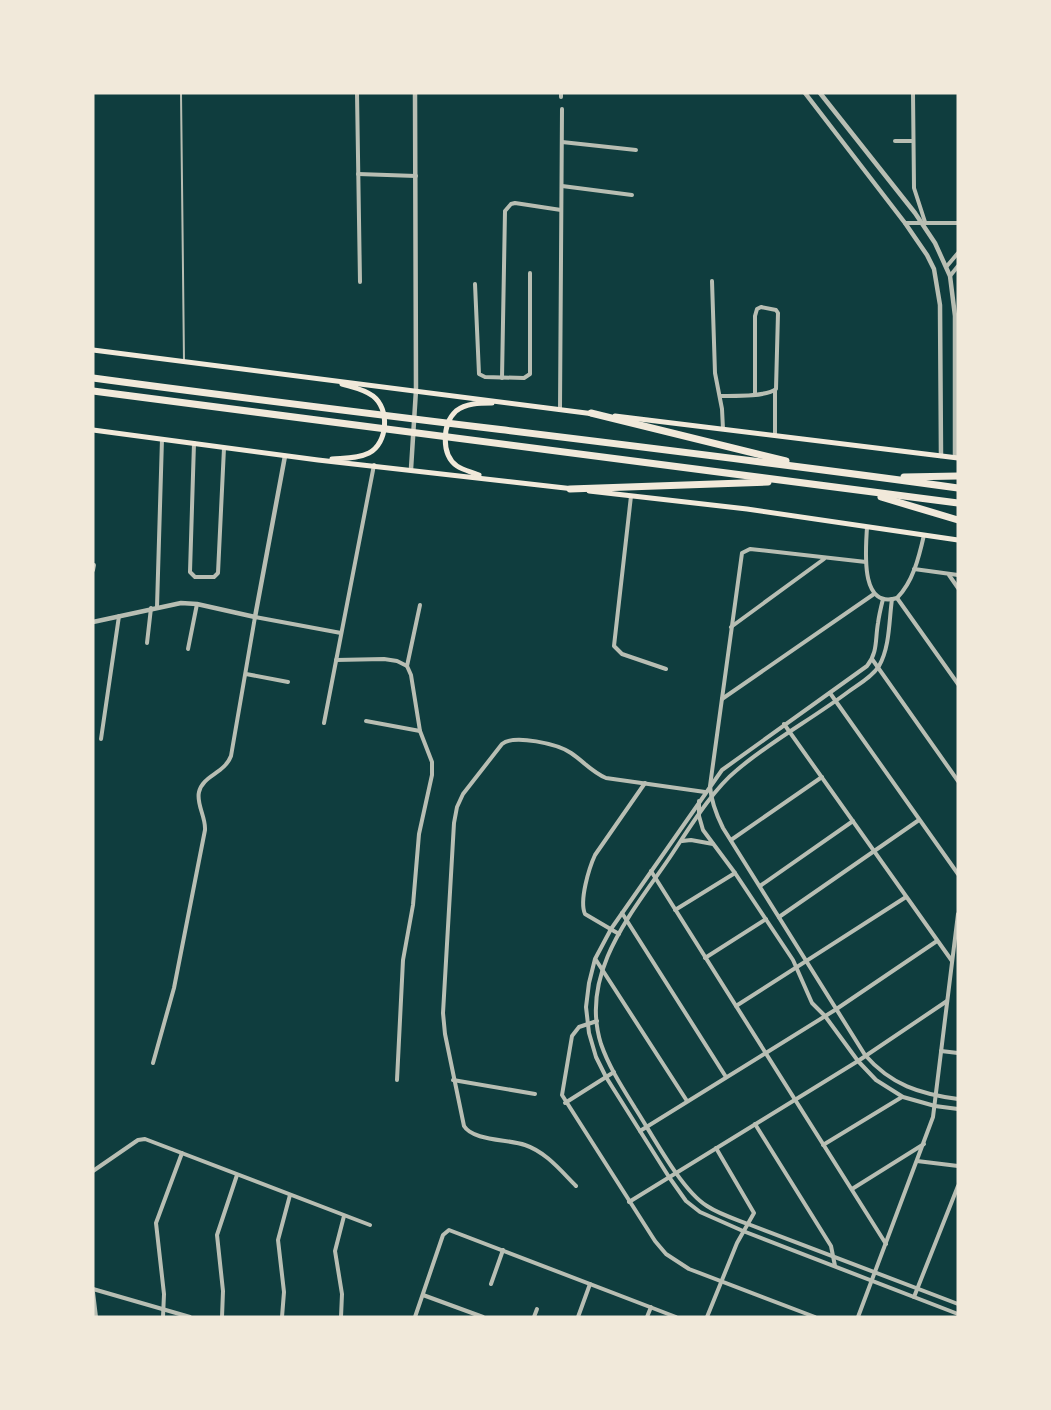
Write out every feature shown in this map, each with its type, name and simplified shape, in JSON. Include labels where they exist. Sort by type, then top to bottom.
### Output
[{"type":"highway","points":[[93,378],[958,488]]},
{"type":"highway","points":[[93,391],[958,503]]},
{"type":"highway","points":[[588,413],[738,448],[806,467]]},
{"type":"highway","points":[[886,478],[958,476]]},
{"type":"highway","points":[[570,489],[787,481]]},
{"type":"highway","points":[[862,491],[958,520]]},
{"type":"main road","points":[[93,350],[956,458]]},
{"type":"main road","points":[[318,460],[350,458],[371,452],[383,436],[385,425],[384,413],[374,396],[319,378]]},
{"type":"main road","points":[[492,479],[457,466],[447,452],[445,443],[447,429],[450,418],[462,407],[509,402]]},
{"type":"main road","points":[[93,430],[285,456],[542,485],[867,526],[958,540]]},
{"type":"street","points":[[357,93],[360,282]]},
{"type":"street","points":[[411,470],[416,390],[415,93]]},
{"type":"street","points":[[805,93],[905,224],[934,269],[940,305],[941,456]]},
{"type":"street","points":[[820,93],[923,222],[947,266],[955,316],[956,458]]},
{"type":"street","points":[[913,93],[914,188],[923,222]]},
{"type":"street","points":[[560,409],[561,109]]},
{"type":"street","points":[[895,141],[913,141]]},
{"type":"street","points":[[562,142],[636,150]]},
{"type":"street","points":[[357,174],[416,176]]},
{"type":"street","points":[[562,186],[632,195]]},
{"type":"street","points":[[502,378],[505,211],[511,204],[516,203],[561,210]]},
{"type":"street","points":[[905,224],[958,223]]},
{"type":"street","points":[[947,266],[958,252]]},
{"type":"street","points":[[950,276],[958,266]]},
{"type":"street","points":[[475,284],[477,369],[481,376],[524,378],[530,374],[530,273]]},
{"type":"street","points":[[712,281],[715,373],[723,429]]},
{"type":"street","points":[[755,394],[755,316],[757,309],[761,307],[776,310],[778,313],[775,435]]},
{"type":"street","points":[[720,396],[775,391]]},
{"type":"street","points":[[147,643],[154,608],[162,439]]},
{"type":"street","points":[[194,443],[190,572],[195,577],[214,577],[218,573],[224,448]]},
{"type":"street","points":[[153,1063],[174,988],[205,830],[205,819],[198,794],[203,784],[225,767],[231,756],[285,456]]},
{"type":"street","points":[[324,723],[374,465]]},
{"type":"street","points":[[631,496],[614,646],[622,654],[666,669]]},
{"type":"street","points":[[867,526],[866,562],[874,594],[883,599],[895,599]]},
{"type":"street","points":[[924,535],[914,569],[906,586],[895,599],[886,645],[878,668],[836,701],[737,769],[711,798],[619,934],[602,969],[596,999],[601,1043],[614,1072],[692,1194],[706,1206],[958,1304]]},
{"type":"street","points":[[866,562],[750,549],[743,551],[721,700],[710,786],[711,798],[718,819],[865,1055],[881,1072],[902,1086],[936,1096],[958,1099]]},
{"type":"street","points":[[731,627],[825,559]]},
{"type":"street","points":[[93,570],[94,565]]},
{"type":"street","points":[[914,569],[958,575]]},
{"type":"street","points":[[949,574],[958,588]]},
{"type":"street","points":[[721,700],[874,594]]},
{"type":"street","points":[[883,599],[873,659],[861,671],[727,765],[705,792],[611,929],[595,959],[587,994],[587,1023],[592,1044],[606,1077],[669,1177],[693,1207],[744,1231],[958,1315]]},
{"type":"street","points":[[895,599],[958,684]]},
{"type":"street","points":[[93,622],[181,603],[197,604],[341,633]]},
{"type":"street","points":[[188,649],[197,604]]},
{"type":"street","points":[[397,1080],[403,960],[412,914],[419,834],[432,769],[430,756],[420,731],[411,675],[407,666],[420,604]]},
{"type":"street","points":[[101,739],[119,616]]},
{"type":"street","points":[[336,660],[384,659],[397,661],[407,666]]},
{"type":"street","points":[[873,659],[958,781]]},
{"type":"street","points":[[246,674],[288,681]]},
{"type":"street","points":[[830,693],[958,874]]},
{"type":"street","points":[[366,721],[420,731]]},
{"type":"street","points":[[784,724],[952,961]]},
{"type":"street","points":[[576,1186],[550,1161],[532,1148],[468,1132],[464,1126],[453,1080],[443,1013],[454,824],[459,800],[501,744],[511,739],[528,740],[564,749],[595,772],[612,779],[705,792]]},
{"type":"street","points":[[731,840],[822,777]]},
{"type":"street","points":[[619,934],[583,911],[588,875],[595,855],[645,783]]},
{"type":"street","points":[[699,801],[699,816],[703,830],[798,967],[807,995],[858,1060],[876,1080],[903,1096],[935,1106],[958,1109]]},
{"type":"street","points":[[779,917],[919,819]]},
{"type":"street","points":[[760,886],[853,821]]},
{"type":"street","points":[[681,841],[691,840],[714,844]]},
{"type":"street","points":[[651,871],[886,1244]]},
{"type":"street","points":[[675,910],[735,873]]},
{"type":"street","points":[[736,1006],[906,897]]},
{"type":"street","points":[[622,913],[726,1077]]},
{"type":"street","points":[[858,1317],[924,1144],[935,1106],[958,914]]},
{"type":"street","points":[[705,958],[766,920]]},
{"type":"street","points":[[640,1131],[835,1010],[937,941]]},
{"type":"street","points":[[595,959],[687,1101]]},
{"type":"street","points":[[629,1202],[858,1060],[947,1001]]},
{"type":"street","points":[[597,1021],[579,1027],[572,1036],[561,1090],[565,1103],[655,1241],[666,1254],[689,1269],[815,1317]]},
{"type":"street","points":[[941,1051],[958,1053]]},
{"type":"street","points":[[565,1103],[614,1072]]},
{"type":"street","points":[[453,1080],[535,1094]]},
{"type":"street","points":[[824,1145],[903,1096]]},
{"type":"street","points":[[755,1124],[831,1246],[835,1266]]},
{"type":"street","points":[[93,1171],[142,1139],[149,1139],[370,1225]]},
{"type":"street","points":[[852,1189],[924,1144]]},
{"type":"street","points":[[707,1317],[744,1231],[754,1217],[753,1210],[716,1148]]},
{"type":"street","points":[[163,1317],[164,1294],[156,1223],[183,1153]]},
{"type":"street","points":[[917,1161],[958,1166]]},
{"type":"street","points":[[222,1317],[223,1292],[217,1235],[237,1174]]},
{"type":"street","points":[[914,1297],[958,1186]]},
{"type":"street","points":[[282,1317],[284,1292],[278,1234],[290,1195]]},
{"type":"street","points":[[341,1317],[342,1294],[335,1251],[344,1216]]},
{"type":"street","points":[[415,1317],[443,1235],[446,1231],[452,1230],[676,1317]]},
{"type":"street","points":[[491,1284],[503,1250]]},
{"type":"street","points":[[578,1317],[590,1284]]},
{"type":"street","points":[[96,1317],[93,1290],[190,1317]]},
{"type":"street","points":[[423,1295],[483,1317]]},
{"type":"street","points":[[647,1317],[651,1307]]},
{"type":"street","points":[[534,1317],[537,1309]]},
{"type":"lane","points":[[181,93],[184,362]]}]
